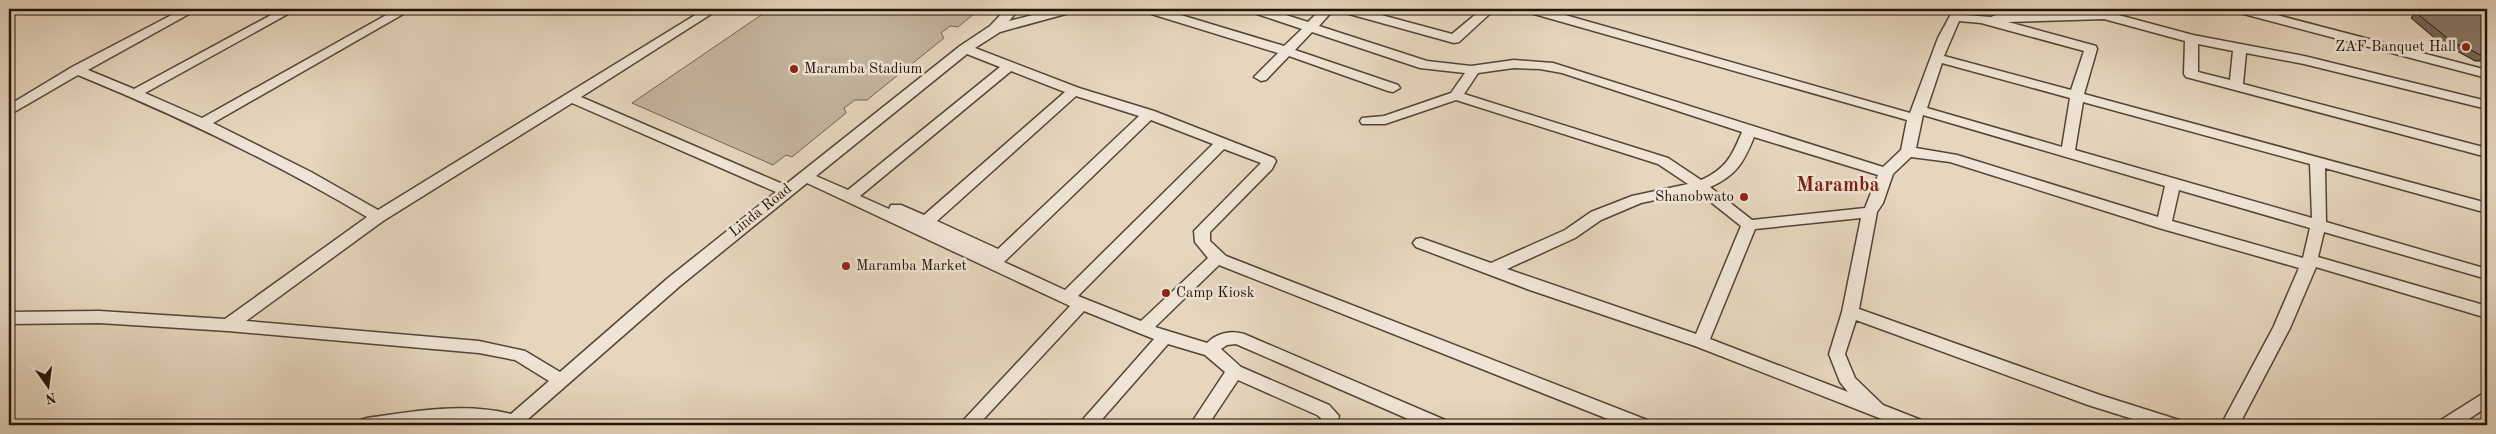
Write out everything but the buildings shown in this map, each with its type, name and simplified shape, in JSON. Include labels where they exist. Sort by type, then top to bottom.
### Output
[{"type":"street","points":[[9,111],[77,70],[192,9]]},
{"type":"street","points":[[136,93],[290,9]]},
{"type":"street","points":[[202,124],[406,9]]},
{"type":"street","points":[[228,325],[378,217],[713,9]]},
{"type":"street","name":"Linda Road","points":[[520,423],[561,380],[674,282],[965,48],[995,29],[1013,9]]},
{"type":"street","points":[[995,29],[1069,9]]},
{"type":"street","points":[[1149,9],[1286,51],[1393,88]]},
{"type":"street","points":[[1255,9],[1425,64],[1471,70],[1503,65],[1528,64],[1557,68],[1750,129],[1835,159],[1886,172]]},
{"type":"street","points":[[1261,77],[1328,9]]},
{"type":"street","points":[[1346,9],[1454,39],[1489,9]]},
{"type":"street","points":[[1531,9],[1916,114],[2068,152],[2487,274]]},
{"type":"street","points":[[2240,9],[2487,74]]},
{"type":"street","points":[[1877,410],[1848,382],[1837,354],[1850,312],[1870,212],[1876,203],[1886,172],[1908,152],[1916,114],[1952,19],[1961,17],[1982,19],[2105,12],[2192,39],[2304,60],[2487,105]]},
{"type":"street","points":[[1982,19],[2091,49],[2082,70],[2068,152]]},
{"type":"street","points":[[2192,39],[2191,74],[2487,152]]},
{"type":"street","points":[[965,48],[1074,91],[1149,114],[1269,161],[1267,166],[1202,231],[1200,238],[1204,246],[1217,258],[1641,425]]},
{"type":"street","points":[[2236,87],[2240,48]]},
{"type":"street","points":[[1937,58],[2487,208]]},
{"type":"street","points":[[849,197],[1009,66]]},
{"type":"street","points":[[77,70],[136,93],[202,124],[332,189],[378,217]]},
{"type":"street","points":[[1367,121],[1386,120],[1456,96],[1472,75],[1471,70]]},
{"type":"street","points":[[926,222],[1074,91]]},
{"type":"street","points":[[1456,96],[1663,161],[1681,171],[1749,225],[1870,212]]},
{"type":"street","points":[[570,97],[786,191]]},
{"type":"street","points":[[996,260],[1149,114]]},
{"type":"street","points":[[1492,269],[1570,234],[1596,216],[1636,199],[1699,186],[1718,178],[1737,161],[1750,129]]},
{"type":"street","points":[[968,425],[1074,301],[1222,143]]},
{"type":"street","points":[[1908,152],[1927,153],[1952,158],[2164,224],[2310,262],[2487,312]]},
{"type":"street","points":[[2230,425],[2300,289],[2310,262],[2319,225],[2317,162]]},
{"type":"street","points":[[804,176],[996,260]]},
{"type":"street","points":[[2164,224],[2173,182]]},
{"type":"street","points":[[874,198],[926,222],[1074,301],[1143,329],[1211,350],[1235,371],[1323,410],[1330,416],[1327,425]]},
{"type":"street","points":[[1701,342],[1749,225]]},
{"type":"street","points":[[1421,243],[1701,342],[1915,425]]},
{"type":"street","points":[[1143,329],[1217,258]]},
{"type":"street","points":[[1850,312],[2094,400],[2173,425]]},
{"type":"street","points":[[9,318],[99,317],[228,325],[497,349],[519,355],[561,380]]},
{"type":"street","points":[[1087,425],[1166,337]]},
{"type":"street","points":[[1211,350],[1217,342],[1225,338],[1238,338],[1438,425]]},
{"type":"street","points":[[1199,425],[1235,371]]},
{"type":"street","points":[[2447,425],[2487,398]]},
{"type":"street","points":[[366,425],[424,417],[468,416],[520,423]]},
{"type":"shaded area","name":"Maramba Stadium","points":[[770,9],[980,9],[958,27],[950,26],[941,33],[944,38],[867,100],[855,100],[844,108],[846,113],[792,157],[786,155],[773,165],[632,103]]},
{"type":"place","name":"ZAF Banquet Hall","points":[[2466,47]]},
{"type":"place","name":"Maramba Stadium","points":[[794,69]]},
{"type":"place","name":"Shanobwato","points":[[1744,197]]},
{"type":"place","name":"Maramba Market","points":[[846,266]]},
{"type":"place","name":"Camp Kiosk","points":[[1166,293]]},
{"type":"district","name":"Maramba","points":[[1838,186]]}]
